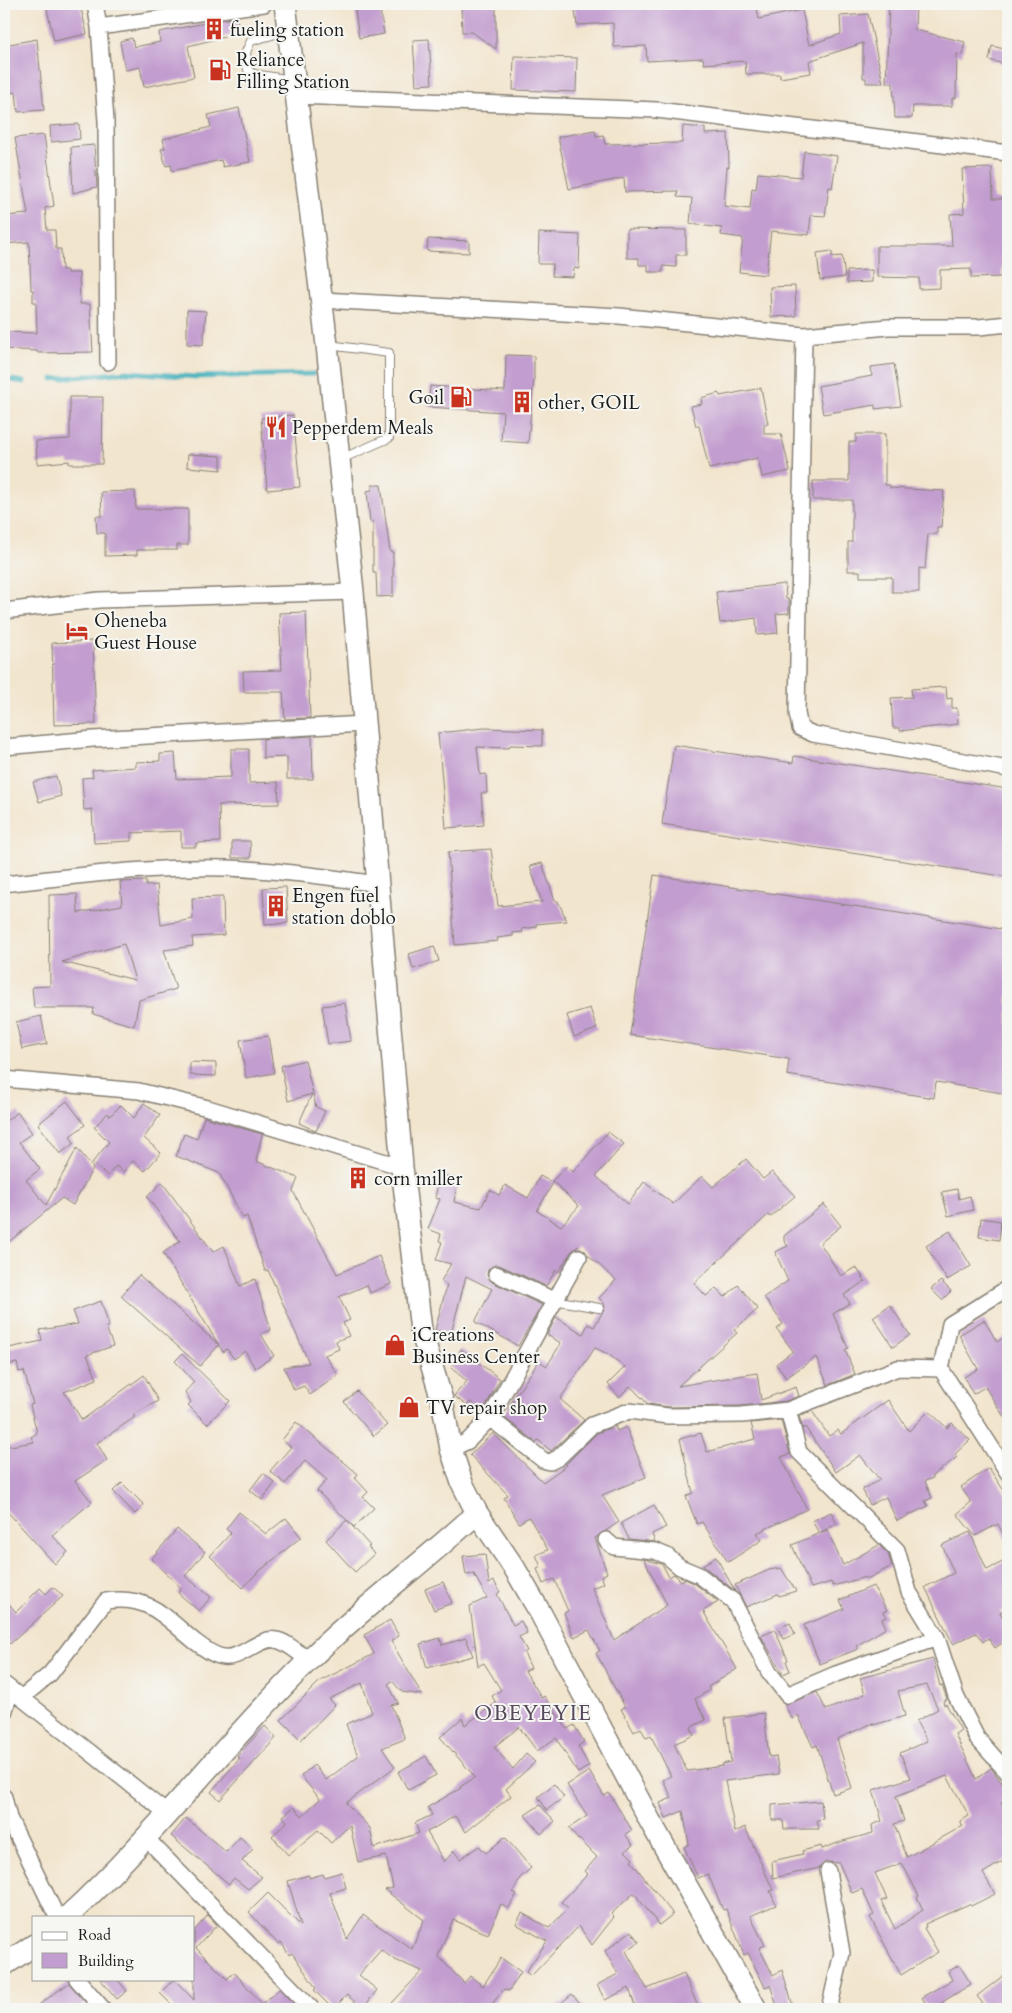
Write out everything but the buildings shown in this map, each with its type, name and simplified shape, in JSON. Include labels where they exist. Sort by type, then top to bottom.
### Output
[{"type":"main road","points":[[285,4],[322,300],[353,592],[402,1167],[421,1330],[442,1400],[451,1449],[462,1483],[477,1513],[515,1569],[541,1614],[650,1821],[756,2009]]},
{"type":"main road","points":[[68,1916],[147,1839],[228,1744],[309,1660],[427,1560],[477,1513]]},
{"type":"main road","points":[[4,1965],[32,1946]]},
{"type":"street","points":[[95,4],[99,27],[106,121],[108,362]]},
{"type":"street","points":[[99,27],[264,4]]},
{"type":"street","points":[[295,88],[657,110],[1008,153]]},
{"type":"street","points":[[322,300],[620,316],[804,335],[888,327],[979,327],[1008,324]]},
{"type":"street","points":[[804,335],[797,713],[800,728],[813,734],[1008,769]]},
{"type":"street","points":[[4,611],[99,600],[353,592]]},
{"type":"street","points":[[4,747],[364,724]]},
{"type":"street","points":[[4,884],[136,870],[226,868],[309,874],[378,884]]},
{"type":"street","points":[[4,1079],[139,1091],[208,1108],[402,1167]]},
{"type":"street","points":[[451,1449],[468,1441],[490,1418],[554,1300],[580,1257]]},
{"type":"street","points":[[496,1274],[554,1300]]},
{"type":"street","points":[[1008,1288],[950,1324],[941,1369],[1008,1473]]},
{"type":"street","points":[[490,1418],[543,1460],[550,1462],[558,1458],[592,1425],[629,1411],[668,1416],[742,1415],[788,1410],[898,1368],[941,1369]]},
{"type":"street","points":[[788,1410],[799,1452],[897,1550],[909,1592],[937,1638],[956,1696],[977,1738],[1008,1773]]},
{"type":"street","points":[[606,1540],[614,1547],[655,1551],[667,1556],[680,1567],[699,1575],[733,1601],[769,1672],[787,1695],[836,1674],[937,1638]]},
{"type":"street","points":[[4,1713],[12,1691],[50,1674],[106,1601],[125,1598],[143,1601],[205,1650],[220,1657],[234,1657],[269,1640],[276,1640],[309,1660]]},
{"type":"street","points":[[12,1691],[168,1814]]},
{"type":"street","points":[[4,1797],[9,1818],[57,1916]]},
{"type":"street","points":[[147,1839],[312,2009]]},
{"type":"street","points":[[828,1872],[842,1953],[829,2009]]},
{"type":"street","points":[[78,1980],[103,2009]]},
{"type":"lane","points":[[288,30],[251,41],[246,52],[248,70],[259,76],[295,88]]},
{"type":"lane","points":[[327,345],[389,353],[389,438],[339,460]]},
{"type":"lane","points":[[554,1300],[599,1308]]},
{"type":"waterway","points":[[53,379],[128,372],[196,377],[313,374]]},
{"type":"waterway","points":[[4,379],[24,382]]},
{"type":"place","name":"fueling station","points":[[214,29]]},
{"type":"place","name":"Reliance Filling Station","points":[[220,70]]},
{"type":"place","name":"Goil","points":[[461,397]]},
{"type":"place","name":"other, GOIL","points":[[522,402]]},
{"type":"place","name":"Pepperdem Meals","points":[[276,427]]},
{"type":"place","name":"Oheneba Guest House","points":[[77,631]]},
{"type":"place","name":"Engen fuel station doblo","points":[[276,906]]},
{"type":"place","name":"corn miller","points":[[358,1178]]},
{"type":"place","name":"iCreations Business Center","points":[[395,1345]]},
{"type":"place","name":"TV repair shop","points":[[409,1407]]},
{"type":"district","name":"OBEYEYIE","points":[[533,1713]]}]
